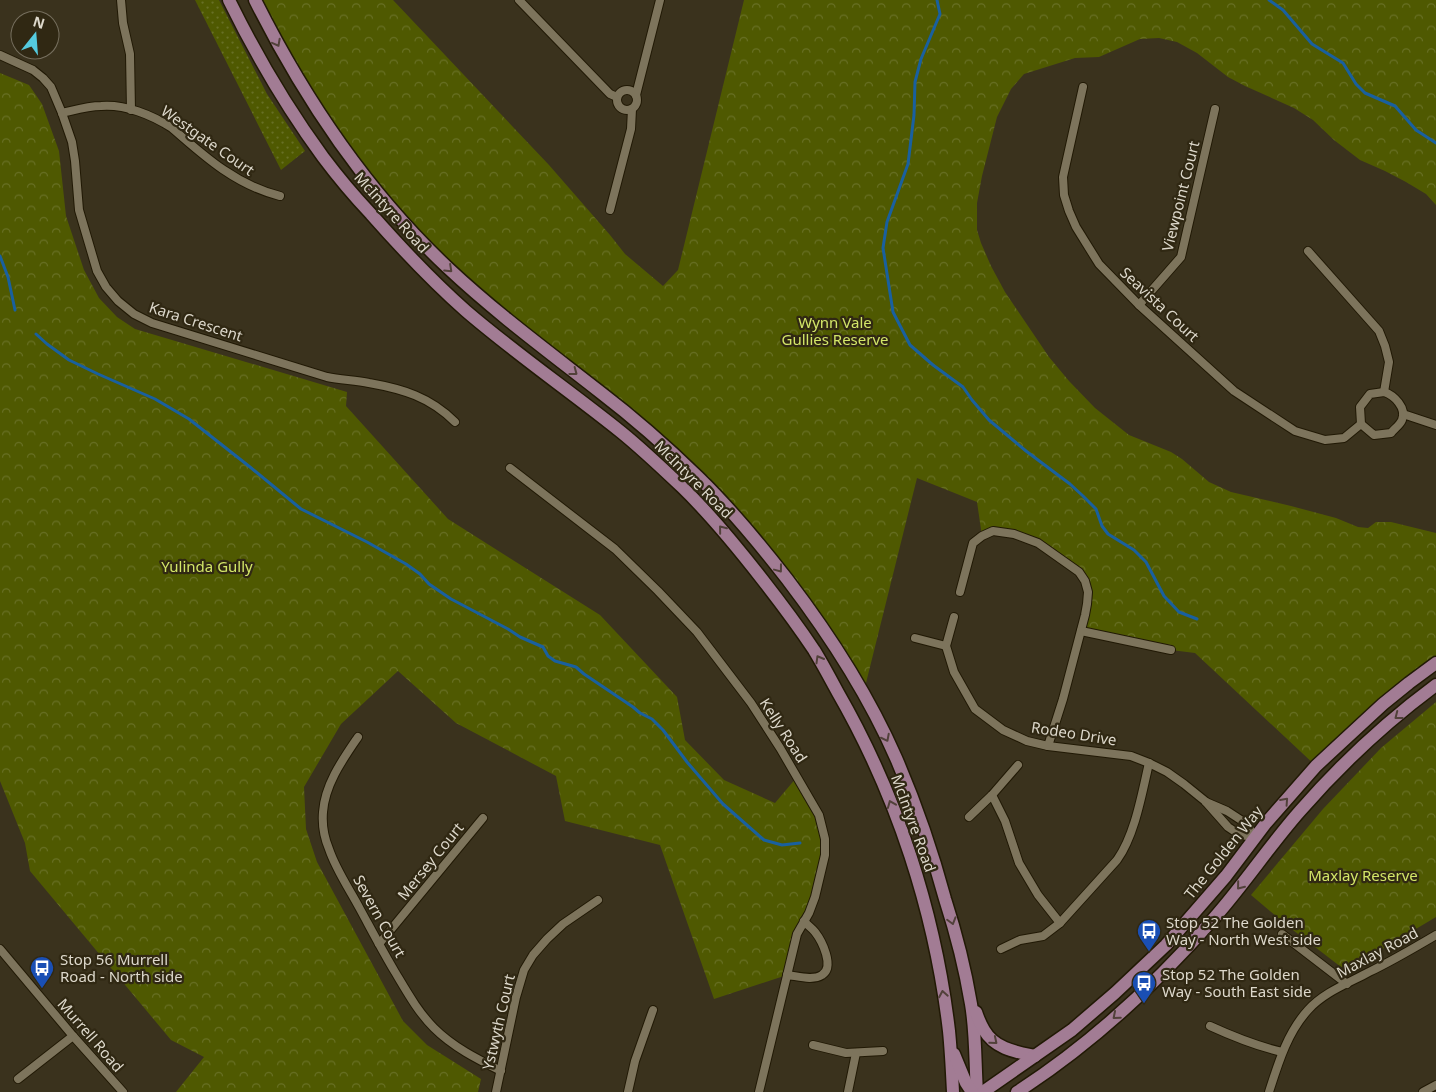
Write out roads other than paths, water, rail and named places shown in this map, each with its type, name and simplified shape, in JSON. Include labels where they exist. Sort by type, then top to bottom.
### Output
[{"type":"main road","name":"McIntyre Road","points":[[229,0],[268,72],[303,129],[338,177],[388,234],[410,258],[467,312],[518,354],[622,433],[683,488],[716,522],[795,623],[816,653],[872,757],[905,840],[930,924],[945,1004],[953,1092]]},
{"type":"main road","name":"McIntyre Road","points":[[255,0],[316,111],[394,213],[447,267],[506,320],[631,417],[700,479],[732,512],[769,556],[820,624],[848,667],[895,755],[936,863],[959,944],[971,1003],[977,1092]]},
{"type":"main road","name":"The Golden Way","points":[[983,1092],[1072,1030],[1094,1012],[1166,944],[1220,883],[1270,818],[1316,766],[1383,704],[1436,663]]},
{"type":"main road","points":[[1017,1092],[1043,1075],[1099,1031],[1144,991],[1216,917],[1326,782],[1369,740],[1436,685]]},
{"type":"main road","points":[[1253,870],[1255,837],[1287,828]]},
{"type":"main road","points":[[971,1003],[984,1030],[995,1043],[1013,1052],[1035,1056]]},
{"type":"main road","points":[[950,1043],[966,1083],[972,1092]]},
{"type":"main road","points":[[1030,1092],[1043,1075]]},
{"type":"street","points":[[121,0],[123,22],[130,54],[131,110]]},
{"type":"street","points":[[519,0],[610,94],[617,96]]},
{"type":"street","points":[[636,95],[630,90],[622,90],[617,96],[618,104],[623,110],[632,109],[637,104],[636,95],[660,0]]},
{"type":"street","name":"Kara Crescent","points":[[0,55],[38,73],[51,87],[62,113],[73,150],[79,210],[98,270],[106,287],[125,308],[152,323],[327,377],[374,384],[412,394],[439,407],[455,422]]},
{"type":"street","name":"Seavista Court","points":[[1082,87],[1063,176],[1064,195],[1076,228],[1099,264],[1138,305],[1234,391],[1295,431],[1325,440],[1344,438],[1361,424]]},
{"type":"street","name":"Westgate Court","points":[[62,113],[100,106],[113,106],[131,110],[164,123],[222,170],[248,186],[280,196]]},
{"type":"street","points":[[610,210],[631,129],[632,109]]},
{"type":"street","name":"Viewpoint Court","points":[[1138,305],[1181,257],[1215,109]]},
{"type":"street","points":[[1308,251],[1378,331],[1389,362],[1384,392]]},
{"type":"street","points":[[1384,392],[1387,392],[1400,403],[1403,414],[1402,420],[1391,433],[1374,435],[1361,424],[1360,407],[1370,394],[1384,392]]},
{"type":"street","points":[[1403,414],[1436,425]]},
{"type":"street","name":"Kelly Road","points":[[510,468],[604,539],[697,632],[766,725],[816,808],[824,833],[825,855],[815,898],[797,934],[759,1092]]},
{"type":"street","points":[[960,592],[973,543],[993,531],[1014,534],[1038,543],[1079,572],[1085,581],[1088,592],[1081,631],[1048,746]]},
{"type":"street","points":[[915,638],[946,646],[954,618]]},
{"type":"street","points":[[1081,631],[1171,650]]},
{"type":"street","name":"Rodeo Drive","points":[[946,646],[954,672],[975,709],[1003,730],[1027,741],[1048,746],[1131,756],[1149,763],[1166,772],[1205,801],[1228,827],[1240,835],[1255,837]]},
{"type":"street","name":"Severn Court","points":[[358,737],[343,759],[332,782],[323,810],[326,841],[332,858],[408,994],[424,1018],[453,1044],[501,1071]]},
{"type":"street","points":[[1001,949],[1020,940],[1043,936],[1060,923],[1117,860],[1125,849],[1137,813],[1149,763]]},
{"type":"street","points":[[969,817],[992,795],[1018,765]]},
{"type":"street","points":[[992,795],[1005,821],[1019,863],[1038,895],[1060,923]]},
{"type":"street","name":"Rodeo Drive","points":[[1205,801],[1227,811],[1247,824],[1255,837]]},
{"type":"street","name":"Mersey Court","points":[[380,944],[483,818]]},
{"type":"street","name":"Ystwyth Court","points":[[496,1092],[519,986],[527,966],[540,946],[553,933],[598,900]]},
{"type":"street","points":[[787,975],[817,977],[823,975],[828,965],[826,953],[815,932],[804,921]]},
{"type":"street","points":[[1282,934],[1347,984]]},
{"type":"street","name":"Maxlay Road","points":[[1269,1092],[1282,1052],[1308,1009],[1326,995],[1436,935]]},
{"type":"street","name":"Murrell Road","points":[[0,949],[123,1092]]},
{"type":"street","points":[[628,1092],[653,1010]]},
{"type":"street","points":[[1210,1026],[1257,1046],[1282,1052]]},
{"type":"street","points":[[18,1079],[73,1036]]},
{"type":"street","points":[[813,1045],[838,1052],[883,1052]]},
{"type":"street","points":[[848,1092],[856,1053]]},
{"type":"street","points":[[1423,1092],[1436,1084]]},
{"type":"waterway","points":[[937,0],[940,14],[921,59],[915,82],[914,115],[908,164],[887,222],[883,248],[893,312],[910,345],[963,387],[989,420],[1083,496],[1096,509],[1102,526],[1108,534],[1134,550],[1146,562],[1164,596],[1179,612],[1197,619]]},
{"type":"waterway","points":[[1269,0],[1283,10],[1312,44],[1343,63],[1356,84],[1365,93],[1395,106],[1416,130],[1436,143]]},
{"type":"waterway","points":[[0,256],[8,277],[15,310]]},
{"type":"waterway","points":[[36,334],[69,360],[155,399],[189,419],[301,509],[406,564],[420,574],[429,584],[451,599],[520,637],[543,647],[548,656],[555,661],[576,667],[640,713],[652,719],[723,804],[764,840],[782,845],[800,843]]},
{"type":"place","name":"Stop 52 The Golden Way - North West side","points":[[1149,952]]},
{"type":"place","name":"Stop 56 Murrell Road - North side","points":[[42,989]]},
{"type":"place","name":"Stop 52 The Golden Way - South East side","points":[[1144,1004]]},
{"type":"park label","name":"Wynn Vale Gullies Reserve","points":[[835,330]]},
{"type":"park label","name":"Yulinda Gully","points":[[207,566]]},
{"type":"park label","name":"Maxlay Reserve","points":[[1363,875]]}]
